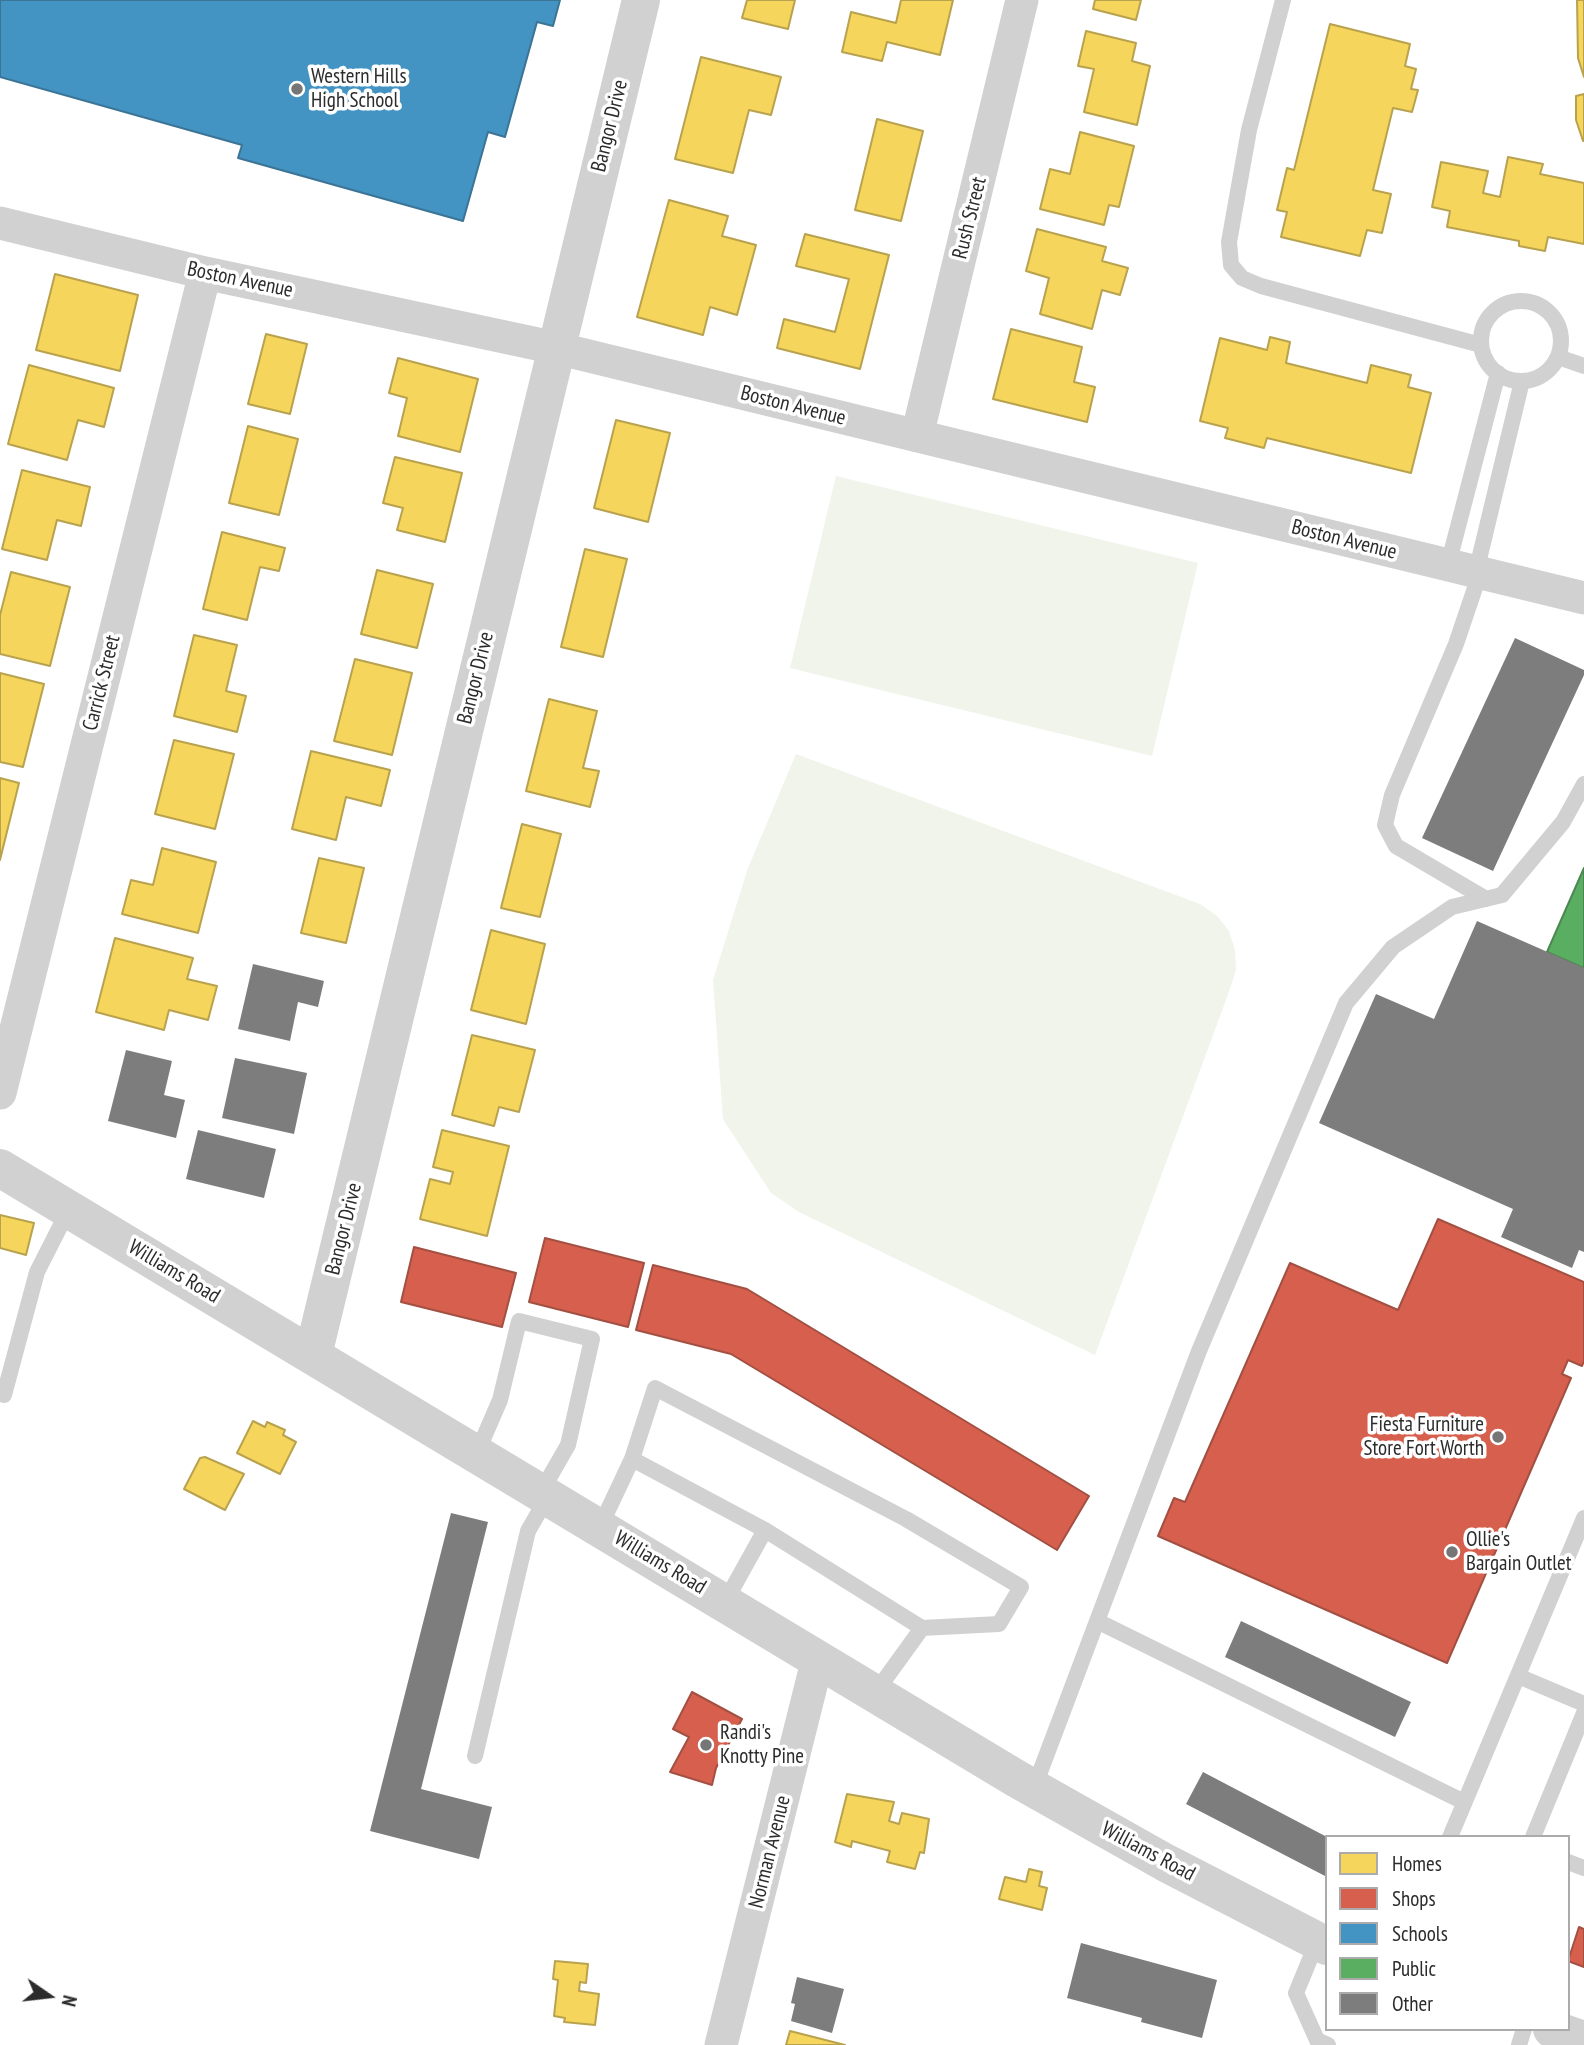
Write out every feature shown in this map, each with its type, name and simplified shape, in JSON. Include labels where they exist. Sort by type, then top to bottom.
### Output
[{"type":"street","name":"Bangor Drive","points":[[313,1355],[641,0]]},
{"type":"street","name":"Rush Street","points":[[917,436],[1022,0]]},
{"type":"street","name":"Boston Avenue","points":[[0,223],[205,273],[556,348],[1584,598]]},
{"type":"street","name":"Carrick Street","points":[[0,1093],[205,273]]},
{"type":"street","name":"Williams Road","points":[[0,1168],[1034,1788],[1322,1944]]},
{"type":"street","name":"Norman Avenue","points":[[721,2045],[818,1658]]},
{"type":"street","points":[[1558,2031],[1584,2040]]},
{"type":"lane","points":[[1283,0],[1249,130],[1229,242],[1231,265],[1242,278],[1261,286],[1481,345]]},
{"type":"lane","points":[[1520,301],[1533,303],[1554,319],[1561,344],[1558,357],[1541,376],[1522,381],[1498,373],[1485,358],[1481,345],[1482,332],[1496,310],[1520,301]]},
{"type":"lane","points":[[1558,357],[1584,366]]},
{"type":"lane","points":[[1486,899],[1396,846],[1385,825],[1392,795],[1456,644],[1498,373]]},
{"type":"lane","points":[[1468,570],[1522,381]]},
{"type":"lane","points":[[1034,1788],[1199,1351],[1346,1003],[1393,947],[1452,907],[1502,895],[1563,822],[1584,784]]},
{"type":"lane","points":[[4,1395],[37,1272],[69,1209]]},
{"type":"lane","points":[[475,1756],[528,1531],[568,1445],[592,1339],[519,1321],[500,1400],[477,1453]]},
{"type":"lane","points":[[600,1527],[632,1459],[655,1388],[906,1519],[1021,1587],[999,1624],[922,1629],[765,1530],[632,1459]]},
{"type":"lane","points":[[1451,1835],[1584,1518]]},
{"type":"lane","points":[[725,1602],[765,1530]]},
{"type":"lane","points":[[1097,1621],[1464,1801]]},
{"type":"lane","points":[[875,1693],[922,1629]]},
{"type":"lane","points":[[1518,1676],[1584,1704]]},
{"type":"lane","points":[[1534,1835],[1584,1713]]},
{"type":"lane","points":[[1322,1944],[1296,1993],[1317,2040],[1328,2045]]},
{"type":"shaded area","points":[[836,476],[1198,563],[1152,756],[790,668]]},
{"type":"shaded area","points":[[796,754],[1200,904],[1217,916],[1229,931],[1235,950],[1236,970],[1230,989],[1095,1355],[799,1212],[771,1193],[723,1119],[713,980],[748,868]]},
{"type":"building: Homes","points":[[747,0],[795,0],[788,29],[742,18]]},
{"type":"building: Homes","points":[[901,0],[953,0],[940,55],[887,42],[882,61],[842,52],[851,12],[896,23]]},
{"type":"building: Homes","points":[[1095,0],[1141,0],[1136,20],[1093,9]]},
{"type":"building: Homes","points":[[1577,0],[1584,0],[1584,77],[1578,58]]},
{"type":"building: Homes","points":[[1330,24],[1410,44],[1405,66],[1416,69],[1411,89],[1418,90],[1412,112],[1393,108],[1373,190],[1391,194],[1382,233],[1367,230],[1360,256],[1281,237],[1287,212],[1277,210],[1287,168],[1294,170]]},
{"type":"building: Homes","points":[[1086,31],[1136,43],[1132,61],[1150,66],[1137,125],[1084,112],[1094,69],[1078,66]]},
{"type":"building: Homes","points":[[701,57],[781,77],[771,115],[749,110],[733,173],[675,159]]},
{"type":"building: Homes","points":[[1584,94],[1583,141],[1576,120],[1576,96]]},
{"type":"building: Homes","points":[[877,119],[923,131],[901,221],[855,210]]},
{"type":"building: Homes","points":[[1080,132],[1134,146],[1119,207],[1109,205],[1104,225],[1040,209],[1050,169],[1070,174]]},
{"type":"building: Homes","points":[[1508,157],[1543,164],[1540,174],[1584,183],[1584,244],[1548,237],[1545,251],[1519,246],[1519,241],[1447,227],[1450,211],[1432,207],[1441,162],[1488,171],[1483,193],[1500,197]]},
{"type":"building: Homes","points":[[669,200],[728,216],[722,236],[756,245],[737,315],[710,307],[703,335],[637,317]]},
{"type":"building: Homes","points":[[1037,229],[1106,247],[1102,261],[1128,268],[1120,295],[1102,290],[1092,329],[1040,314],[1049,278],[1026,271]]},
{"type":"building: Homes","points":[[805,234],[889,255],[860,369],[777,348],[784,319],[835,332],[849,279],[796,266]]},
{"type":"building: Homes","points":[[55,274],[138,295],[120,371],[36,350]]},
{"type":"building: Homes","points":[[1011,329],[1082,347],[1074,382],[1095,387],[1087,422],[993,399]]},
{"type":"building: Homes","points":[[266,334],[307,344],[290,414],[248,404]]},
{"type":"building: Homes","points":[[1270,337],[1290,342],[1286,363],[1367,383],[1371,365],[1411,375],[1408,387],[1431,393],[1411,473],[1267,438],[1264,448],[1225,438],[1228,428],[1200,421],[1220,338],[1267,350]]},
{"type":"building: Homes","points":[[398,358],[478,379],[460,452],[398,436],[407,398],[389,393]]},
{"type":"building: Homes","points":[[29,365],[114,388],[104,427],[78,420],[67,460],[8,444]]},
{"type":"building: Homes","points":[[616,420],[670,433],[648,522],[594,508]]},
{"type":"building: Homes","points":[[248,426],[298,439],[279,515],[229,503]]},
{"type":"building: Homes","points":[[395,457],[462,473],[445,542],[397,530],[403,508],[383,503]]},
{"type":"building: Homes","points":[[22,470],[90,487],[81,526],[57,520],[47,560],[2,549]]},
{"type":"building: Homes","points":[[222,532],[285,548],[279,571],[260,567],[247,620],[203,609]]},
{"type":"building: Homes","points":[[585,549],[627,559],[603,657],[561,647]]},
{"type":"building: Homes","points":[[377,570],[433,584],[417,648],[361,634]]},
{"type":"building: Homes","points":[[11,572],[70,587],[50,666],[0,654],[0,615]]},
{"type":"building: Homes","points":[[194,635],[237,645],[226,691],[246,696],[237,732],[174,716]]},
{"type":"building: Homes","points":[[355,659],[412,673],[392,755],[334,741]]},
{"type":"building: Homes","points":[[0,673],[44,684],[23,767],[0,762]]},
{"type":"building: Homes","points":[[549,699],[597,711],[583,768],[599,771],[590,807],[526,791]]},
{"type":"building: Homes","points":[[174,740],[234,754],[215,829],[155,814]]},
{"type":"building: Homes","points":[[311,751],[390,770],[381,806],[346,797],[336,840],[292,829]]},
{"type":"building: Homes","points":[[0,778],[19,783],[0,860]]},
{"type":"building: Homes","points":[[522,824],[561,834],[540,917],[501,908]]},
{"type":"building: Homes","points":[[162,848],[216,862],[198,933],[122,914],[131,880],[153,885]]},
{"type":"building: Homes","points":[[319,858],[364,868],[346,943],[301,933]]},
{"type":"building: Homes","points":[[491,930],[545,944],[526,1024],[471,1010]]},
{"type":"building: Homes","points":[[115,938],[193,958],[187,979],[217,986],[208,1020],[169,1010],[164,1030],[96,1012]]},
{"type":"building: Homes","points":[[472,1035],[535,1050],[519,1112],[499,1107],[494,1126],[452,1115]]},
{"type":"building: Homes","points":[[442,1130],[509,1146],[487,1236],[420,1219],[430,1179],[450,1184],[453,1172],[433,1167]]},
{"type":"building: Homes","points":[[0,1215],[34,1223],[26,1255],[0,1248]]},
{"type":"building: Homes","points":[[253,1421],[265,1427],[267,1422],[285,1430],[283,1435],[296,1442],[280,1474],[237,1453]]},
{"type":"building: Homes","points":[[205,1457],[244,1474],[225,1510],[184,1489],[200,1458]]},
{"type":"building: Homes","points":[[847,1794],[894,1802],[889,1821],[899,1824],[902,1813],[929,1819],[924,1853],[920,1852],[915,1869],[887,1862],[890,1851],[852,1841],[851,1847],[835,1842]]},
{"type":"building: Homes","points":[[1029,1869],[1042,1872],[1039,1886],[1047,1888],[1042,1910],[999,1899],[1005,1877],[1026,1882]]},
{"type":"building: Homes","points":[[555,1961],[588,1964],[586,1983],[580,1982],[579,1991],[599,1994],[595,2025],[564,2022],[565,2018],[554,2016],[558,1980],[553,1979]]},
{"type":"building: Homes","points":[[790,2031],[845,2045],[786,2045]]},
{"type":"building: Shops","points":[[1438,1219],[1584,1282],[1584,1361],[1582,1366],[1568,1360],[1562,1374],[1571,1378],[1447,1663],[1158,1536],[1174,1498],[1185,1502],[1290,1263],[1398,1310]]},
{"type":"building: Shops","points":[[545,1238],[644,1263],[628,1327],[529,1302]]},
{"type":"building: Shops","points":[[414,1247],[516,1273],[502,1327],[401,1302]]},
{"type":"building: Shops","points":[[653,1265],[747,1289],[1089,1496],[1057,1550],[731,1354],[636,1330]]},
{"type":"building: Shops","name":"Randi's Knotty Pine","points":[[692,1692],[742,1719],[716,1768],[712,1785],[670,1772],[689,1737],[673,1729]]},
{"type":"building: Shops","points":[[1579,1927],[1584,1929],[1584,1967],[1570,1962]]},
{"type":"building: Schools","points":[[0,0],[560,0],[553,26],[537,22],[505,137],[488,132],[463,221],[238,158],[242,145],[0,77]]},
{"type":"building: Public","points":[[1584,868],[1584,968],[1547,952]]},
{"type":"building: Other","points":[[1515,638],[1584,670],[1584,675],[1493,871],[1422,838]]},
{"type":"building: Other","points":[[1477,921],[1584,968],[1584,1252],[1579,1250],[1572,1268],[1501,1237],[1513,1209],[1319,1123],[1376,994],[1434,1019]]},
{"type":"building: Other","points":[[253,964],[324,981],[318,1007],[298,1002],[290,1041],[238,1029]]},
{"type":"building: Other","points":[[126,1050],[172,1061],[164,1095],[185,1100],[176,1138],[108,1121]]},
{"type":"building: Other","points":[[235,1058],[307,1073],[294,1134],[222,1118]]},
{"type":"building: Other","points":[[198,1130],[276,1149],[264,1198],[186,1179]]},
{"type":"building: Other","points":[[451,1513],[488,1522],[421,1789],[492,1807],[479,1859],[370,1831]]},
{"type":"building: Other","points":[[1241,1621],[1411,1702],[1395,1737],[1225,1657]]},
{"type":"building: Other","points":[[1203,1772],[1325,1836],[1325,1876],[1186,1804]]},
{"type":"building: Other","points":[[1081,1943],[1217,1980],[1202,2038],[1141,2022],[1142,2018],[1067,1998]]},
{"type":"building: Other","points":[[797,1977],[844,1989],[832,2033],[791,2021],[795,2004],[791,2003]]},
{"type":"place","name":"Western Hills High School","points":[[297,89]]},
{"type":"place","name":"Fiesta Furniture Store Fort Worth","points":[[1498,1437]]},
{"type":"place","name":"Ollie's Bargain Outlet","points":[[1452,1552]]},
{"type":"place","name":"Randi's Knotty Pine","points":[[706,1745]]}]
